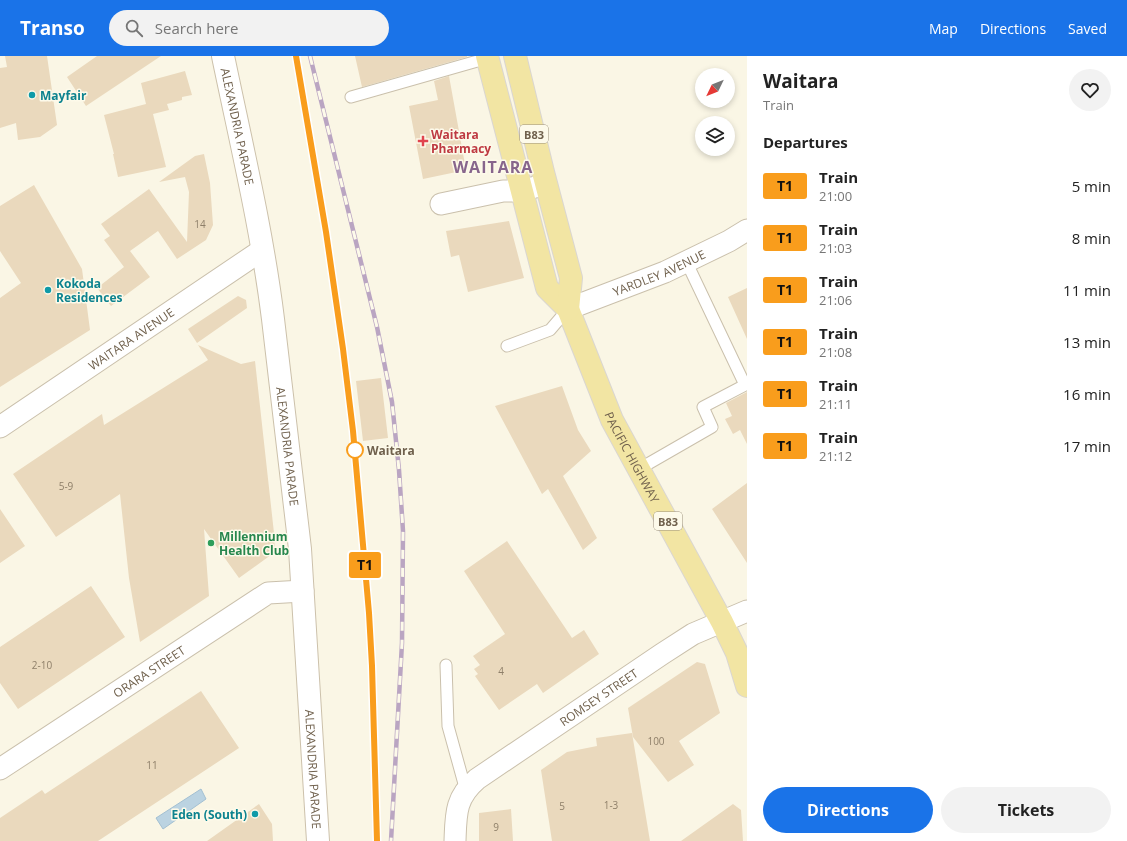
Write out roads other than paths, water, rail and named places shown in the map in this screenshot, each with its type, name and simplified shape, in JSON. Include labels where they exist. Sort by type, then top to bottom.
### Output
[{"type":"main road","name":"PACIFIC HIGHWAY","points":[[515,56],[546,184],[571,278],[568,309]]},
{"type":"main road","name":"PACIFIC HIGHWAY","points":[[487,57],[547,288],[568,309],[612,420],[743,661],[747,686]]},
{"type":"street","name":"ALEXANDRIA PARADE","points":[[224,56],[270,293],[300,549],[318,841]]},
{"type":"street","points":[[441,204],[504,191],[521,191],[546,184]]},
{"type":"street","name":"YARDLEY AVENUE","points":[[568,309],[665,272],[729,241],[747,230]]},
{"type":"street","name":"WAITARA AVENUE","points":[[0,427],[262,250]]},
{"type":"street","name":"ORARA STREET","points":[[0,769],[268,593],[303,591]]},
{"type":"street","name":"ROMSEY STREET","points":[[472,785],[693,634],[747,611]]},
{"type":"street","points":[[455,841],[458,807],[461,798],[472,785]]},
{"type":"lane","points":[[351,97],[487,57]]},
{"type":"lane","points":[[639,469],[712,427],[703,407],[745,385],[686,261]]},
{"type":"lane","points":[[507,346],[550,330],[568,309]]},
{"type":"lane","points":[[446,665],[448,726],[472,785]]},
{"type":"water","points":[[201,789],[206,799],[163,829],[156,818]]},
{"type":"railway","points":[[296,56],[333,276],[354,448],[364,546],[371,640],[377,841]]},
{"type":"railway","points":[[310,56],[377,327],[392,402],[403,531],[402,643],[391,841]]},
{"type":"train","name":"T1","points":[[296,56],[326,232],[353,431],[369,613],[377,841]]},
{"type":"place","name":"Mayfair","points":[[32,95]]},
{"type":"place","name":"Waitara Pharmacy","points":[[423,141]]},
{"type":"place","name":"Kokoda Residences","points":[[48,290]]},
{"type":"place","name":"Waitara","points":[[355,450]]},
{"type":"place","name":"Millennium Health Club","points":[[211,543]]},
{"type":"place","name":"Eden (South)","points":[[255,814]]},
{"type":"district","name":"WAITARA","points":[[493,167]]}]
